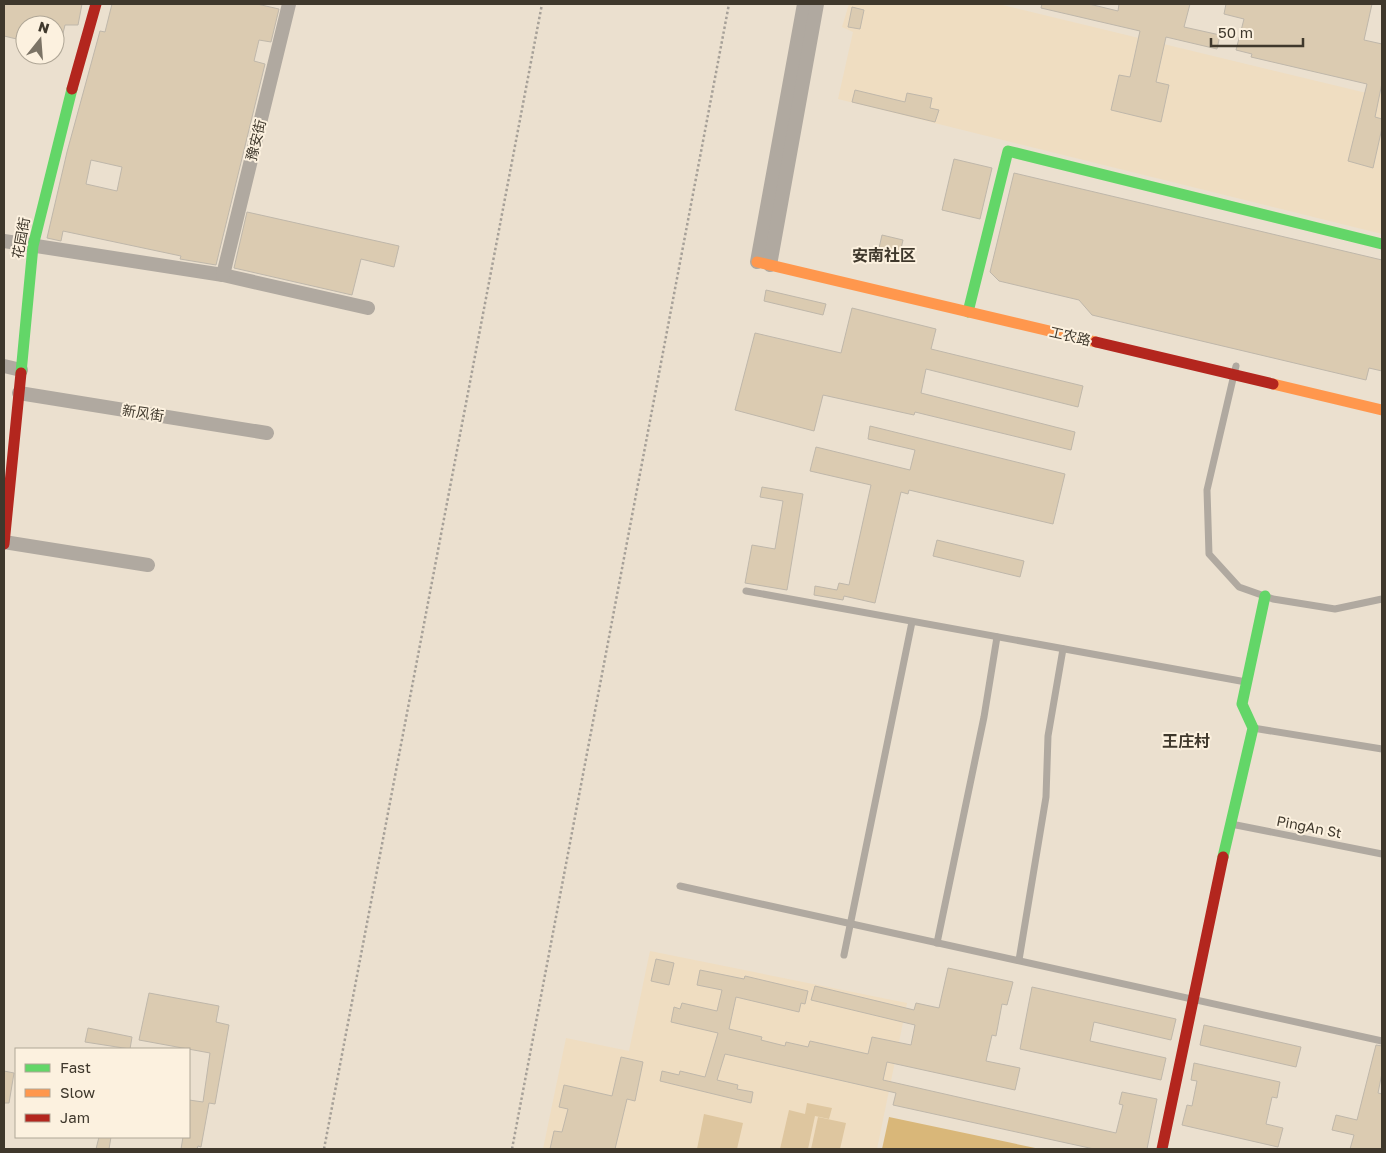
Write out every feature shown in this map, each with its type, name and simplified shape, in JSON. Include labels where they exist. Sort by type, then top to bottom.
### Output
[{"type":"street","name":"花园街","points":[[4,543],[8,452],[19,393],[33,246],[56,149],[96,4]]},
{"type":"street","name":"豫安街","points":[[223,275],[289,4]]},
{"type":"street","points":[[764,259],[804,4]]},
{"type":"street","points":[[764,259],[817,4]]},
{"type":"street","points":[[969,307],[1008,151],[1382,244]]},
{"type":"street","points":[[4,241],[223,275],[368,308]]},
{"type":"street","name":"工农路","points":[[764,259],[1235,370],[1382,400]]},
{"type":"street","points":[[4,366],[21,370]]},
{"type":"street","name":"工农路","points":[[1235,370],[1382,410]]},
{"type":"street","name":"新风街","points":[[19,393],[267,432]]},
{"type":"street","points":[[4,543],[148,565]]},
{"type":"street","points":[[1162,1149],[1253,728],[1242,704],[1265,596]]},
{"type":"lane","points":[[1235,370],[1207,490],[1209,554],[1239,587],[1265,596],[1336,609],[1382,599]]},
{"type":"lane","points":[[746,591],[1247,682]]},
{"type":"lane","points":[[844,955],[912,622]]},
{"type":"lane","points":[[938,943],[984,716],[997,637]]},
{"type":"lane","points":[[1019,960],[1046,797],[1048,736],[1063,649]]},
{"type":"lane","points":[[1253,728],[1382,749]]},
{"type":"lane","name":"PingAn St","points":[[1231,824],[1382,854]]},
{"type":"lane","points":[[680,886],[1382,1041]]},
{"type":"path","points":[[324,1149],[542,4]]},
{"type":"path","points":[[512,1149],[729,4]]},
{"type":"shaded area","points":[[849,4],[998,4],[1379,96],[1382,90],[1382,234],[838,99],[853,32],[842,27]]},
{"type":"shaded area","points":[[650,951],[907,1003],[877,1149],[543,1149],[566,1038],[629,1051]]},
{"type":"shaded area","points":[[807,1103],[832,1108],[829,1119],[815,1116],[808,1149],[780,1149],[789,1110],[805,1114]]},
{"type":"shaded area","points":[[704,1114],[743,1123],[737,1149],[697,1149]]},
{"type":"shaded area","points":[[818,1117],[846,1123],[840,1149],[811,1149]]},
{"type":"shaded area","points":[[889,1117],[1040,1149],[882,1149]]},
{"type":"building","points":[[4,4],[82,4],[78,25],[65,25],[65,15],[15,15],[15,39],[4,36]]},
{"type":"building","points":[[112,4],[257,4],[279,9],[271,42],[259,40],[254,61],[265,64],[216,265],[180,259],[181,256],[63,231],[61,241],[47,238],[67,152],[100,31],[105,32]],"holes":[[[91,160],[122,167],[117,191],[86,184]]]},
{"type":"building","points":[[1042,4],[1089,4],[1118,11],[1119,4],[1190,4],[1184,27],[1220,35],[1217,49],[1166,37],[1156,82],[1169,85],[1161,122],[1111,110],[1119,75],[1130,77],[1140,31],[1041,8]]},
{"type":"building","points":[[1226,4],[1372,4],[1364,40],[1382,44],[1382,83],[1375,117],[1382,119],[1382,128],[1373,168],[1348,161],[1367,84],[1251,57],[1252,54],[1236,50],[1244,19],[1224,14]]},
{"type":"building","points":[[852,7],[864,10],[860,29],[848,27]]},
{"type":"building","points":[[855,90],[905,102],[907,93],[932,98],[930,108],[939,110],[935,122],[852,102]]},
{"type":"building","points":[[954,159],[992,168],[980,219],[942,210]]},
{"type":"building","points":[[1014,173],[1382,260],[1382,371],[1369,368],[1366,380],[1092,315],[1079,300],[999,281],[990,272]]},
{"type":"building","points":[[247,212],[399,246],[394,267],[361,259],[352,295],[234,268]]},
{"type":"building","points":[[882,235],[903,240],[900,253],[879,248]]},
{"type":"building","points":[[766,290],[826,304],[823,315],[764,301]]},
{"type":"building","points":[[852,308],[936,329],[931,349],[1083,386],[1078,407],[926,369],[921,393],[1075,432],[1071,450],[915,412],[914,415],[823,395],[814,431],[735,410],[755,333],[841,353]]},
{"type":"building","points":[[870,426],[1065,474],[1053,524],[909,490],[908,494],[901,492],[875,603],[844,596],[843,600],[814,595],[815,586],[837,590],[839,583],[849,585],[871,485],[810,471],[816,447],[910,470],[915,450],[868,439]]},
{"type":"building","points":[[762,487],[803,494],[787,590],[745,583],[752,545],[775,549],[783,501],[760,497]]},
{"type":"building","points":[[937,540],[1024,561],[1020,577],[933,556]]},
{"type":"building","points":[[656,959],[674,963],[669,985],[651,981]]},
{"type":"building","points":[[948,968],[1013,982],[1007,1005],[1002,1004],[996,1036],[992,1035],[986,1061],[1020,1068],[1015,1090],[887,1062],[883,1080],[1116,1133],[1123,1105],[1119,1104],[1122,1092],[1157,1099],[1147,1149],[1094,1149],[893,1105],[896,1093],[725,1054],[717,1080],[738,1085],[737,1089],[753,1092],[751,1103],[660,1081],[662,1071],[679,1075],[680,1071],[705,1077],[718,1033],[671,1022],[674,1007],[680,1009],[682,1003],[717,1011],[722,990],[697,985],[700,970],[744,979],[745,976],[808,991],[805,1004],[801,1003],[799,1012],[736,997],[729,1029],[762,1037],[761,1040],[785,1046],[786,1042],[808,1047],[810,1041],[868,1054],[872,1037],[911,1045],[915,1025],[811,1000],[815,986],[914,1010],[916,1003],[939,1008]]},
{"type":"building","points":[[1032,987],[1176,1019],[1171,1040],[1094,1022],[1090,1041],[1166,1058],[1161,1080],[1020,1049]]},
{"type":"building","points":[[149,993],[219,1006],[216,1022],[229,1025],[215,1104],[209,1103],[201,1147],[198,1146],[197,1149],[181,1149],[183,1138],[190,1138],[190,1100],[203,1102],[210,1053],[139,1040]]},
{"type":"building","points":[[1204,1025],[1301,1047],[1296,1067],[1200,1045]]},
{"type":"building","points":[[88,1028],[132,1037],[130,1048],[85,1042]]},
{"type":"building","points":[[1376,1045],[1382,1046],[1382,1073],[1378,1093],[1382,1094],[1382,1149],[1350,1149],[1354,1135],[1332,1130],[1336,1115],[1357,1120]]},
{"type":"building","points":[[621,1057],[643,1062],[635,1101],[627,1099],[615,1149],[550,1149],[554,1131],[562,1132],[568,1109],[559,1107],[564,1085],[612,1096]]},
{"type":"building","points":[[1194,1063],[1280,1082],[1277,1098],[1272,1097],[1266,1124],[1283,1128],[1278,1147],[1182,1125],[1187,1105],[1192,1106],[1197,1081],[1191,1080]]},
{"type":"building","points":[[4,1071],[14,1073],[9,1103],[4,1103]]},
{"type":"building","points":[[99,1138],[111,1138],[109,1149],[96,1149]]},
{"type":"traffic: fast","points":[[21,373],[33,246],[72,89]]},
{"type":"traffic: fast","points":[[968,312],[1008,151],[1382,244]]},
{"type":"traffic: fast","points":[[1223,857],[1253,728],[1242,704],[1265,596]]},
{"type":"traffic: slow","points":[[757,262],[1096,342]]},
{"type":"traffic: slow","points":[[1273,384],[1382,410]]},
{"type":"traffic: jam","points":[[72,89],[96,4]]},
{"type":"traffic: jam","points":[[1096,342],[1273,384]]},
{"type":"traffic: jam","points":[[4,544],[21,373]]},
{"type":"traffic: jam","points":[[1162,1149],[1223,857]]},
{"type":"district","name":"安南社区","points":[[884,255]]},
{"type":"district","name":"王庄村","points":[[1186,741]]}]
